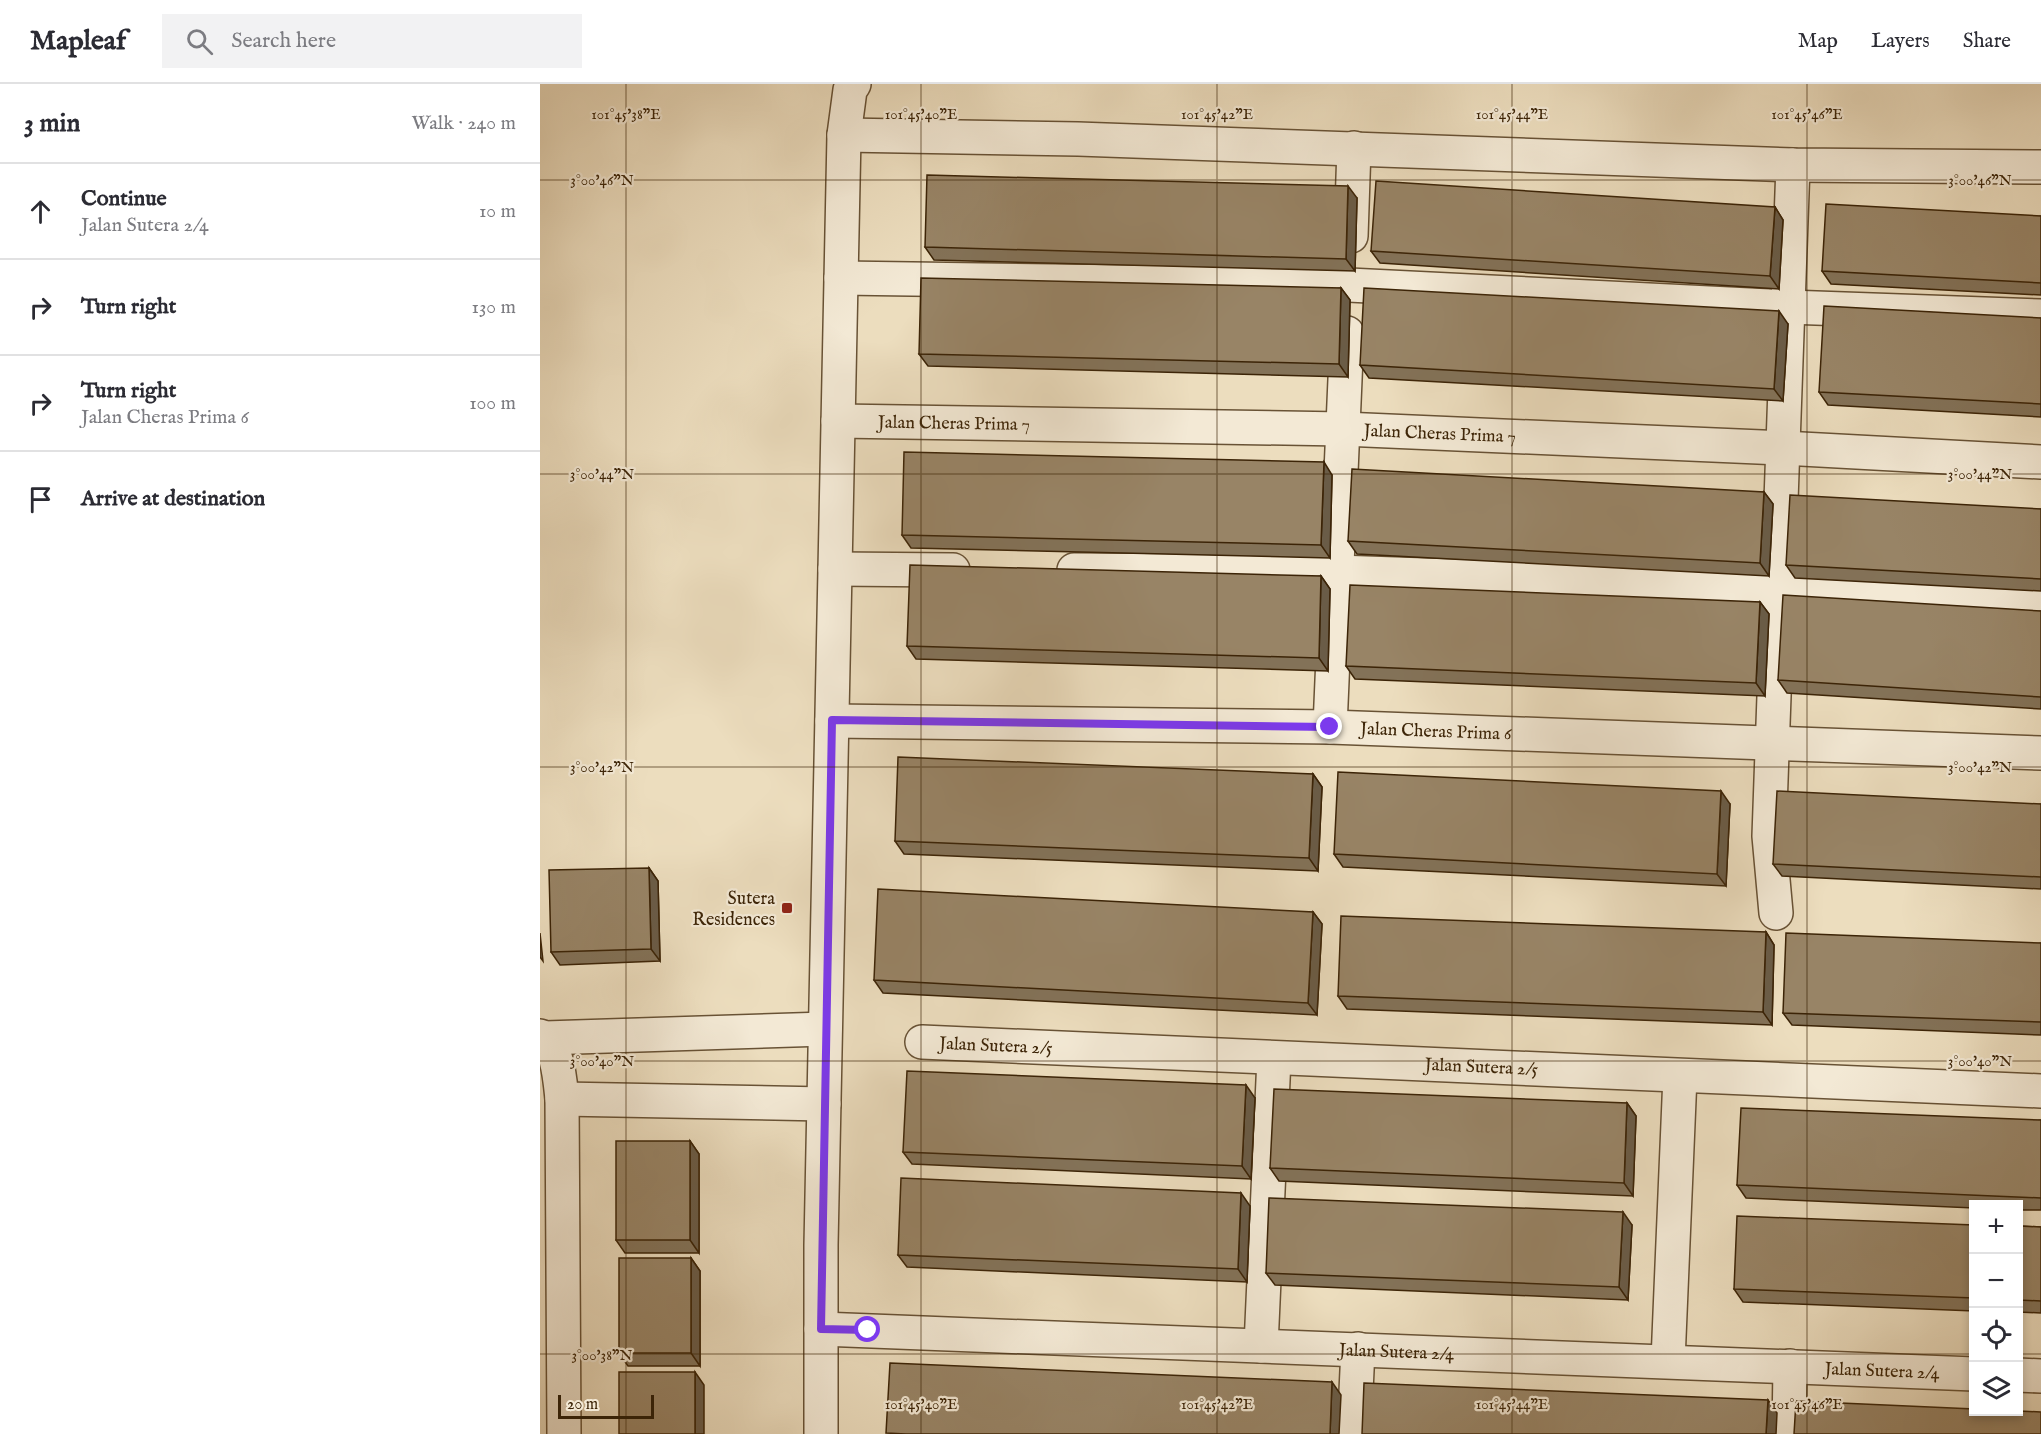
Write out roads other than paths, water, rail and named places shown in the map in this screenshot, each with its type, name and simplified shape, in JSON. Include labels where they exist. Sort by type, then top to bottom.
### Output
[{"type":"street","points":[[820,1434],[825,1029],[844,135],[850,90],[854,84]]},
{"type":"street","points":[[844,135],[1078,139],[1793,165],[2041,167]]},
{"type":"street","points":[[1330,727],[1354,148]]},
{"type":"street","points":[[1776,913],[1769,836],[1793,165]]},
{"type":"street","points":[[841,278],[1349,285],[1788,307],[2041,316]]},
{"type":"street","name":"Jalan Cheras Prima 7","points":[[838,421],[1343,429],[1783,448],[2041,462]]},
{"type":"street","points":[[835,569],[978,570]]},
{"type":"street","points":[[1050,570],[1337,572],[1778,587],[2041,603]]},
{"type":"street","name":"Jalan Cheras Prima 6","points":[[832,720],[1330,727],[2041,753]]},
{"type":"street","points":[[542,1037],[825,1029]]},
{"type":"street","points":[[542,1037],[559,1064],[562,1099],[564,1434]]},
{"type":"street","name":"Jalan Sutera 2/5","points":[[922,1042],[2041,1091]]},
{"type":"street","points":[[1261,1346],[1274,1058]]},
{"type":"street","points":[[1668,1361],[1680,1076]]},
{"type":"street","points":[[562,1099],[824,1104]]},
{"type":"street","name":"Jalan Sutera 2/4","points":[[821,1329],[1969,1374]]},
{"type":"street","points":[[1354,1434],[1358,1349]]},
{"type":"street","points":[[1789,1434],[1790,1366]]},
{"type":"street","points":[[2023,1375],[2041,1376]]},
{"type":"place","name":"Sutera Residences","points":[[787,908]]}]
